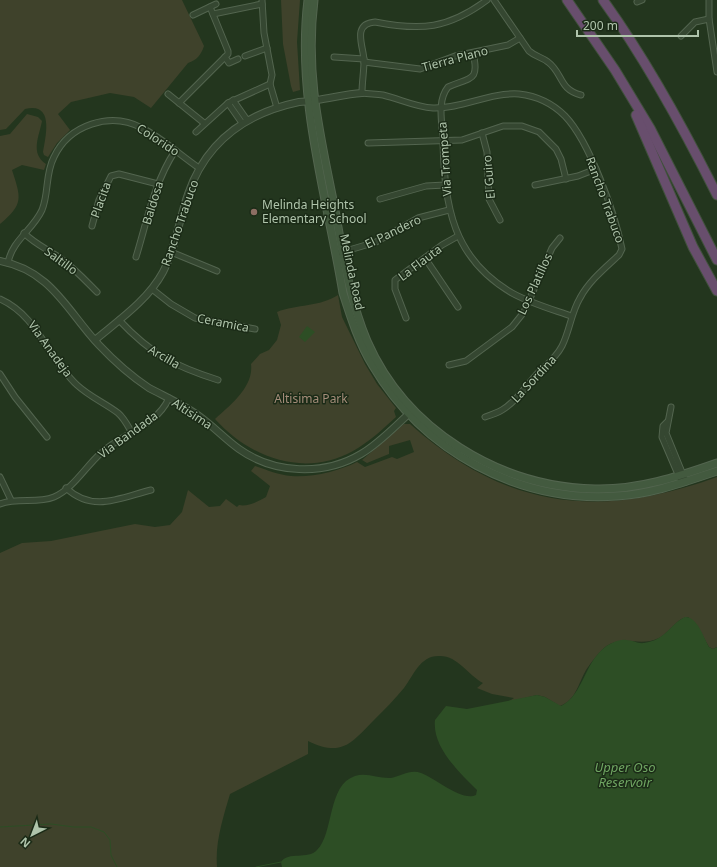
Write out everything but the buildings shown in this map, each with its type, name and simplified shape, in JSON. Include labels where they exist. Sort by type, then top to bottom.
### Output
[{"type":"highway","points":[[567,0],[615,70],[650,128],[717,260]]},
{"type":"highway","points":[[603,0],[640,56],[685,132],[717,182]]},
{"type":"highway","points":[[615,70],[649,143],[694,247],[717,291]]},
{"type":"highway","points":[[685,132],[717,195]]},
{"type":"main road","name":"Melinda Road","points":[[308,0],[304,54],[311,101],[340,252],[344,293],[361,344],[380,378],[439,442],[469,462],[503,478],[532,488],[574,496],[618,496],[647,492],[682,479]]},
{"type":"main road","name":"Melinda Road","points":[[311,101],[310,58],[314,0]]},
{"type":"main road","points":[[682,479],[717,463]]},
{"type":"main road","points":[[682,479],[717,471]]},
{"type":"street","points":[[362,93],[364,61],[360,37],[361,30],[369,22],[410,28],[424,28],[449,22],[463,16],[487,0]]},
{"type":"street","points":[[494,0],[535,57],[548,62],[568,90],[581,95]]},
{"type":"street","points":[[709,0],[709,19],[717,72]]},
{"type":"street","points":[[213,14],[262,2],[263,29],[272,75],[270,84],[277,108]]},
{"type":"street","points":[[193,15],[216,4]]},
{"type":"street","points":[[179,103],[225,57],[228,51],[210,7]]},
{"type":"street","points":[[681,36],[695,22],[709,19]]},
{"type":"street","name":"Tierra Plano","points":[[334,57],[420,69],[455,56],[508,45],[520,38]]},
{"type":"street","points":[[245,56],[267,48]]},
{"type":"street","name":"Via Trompeta","points":[[473,53],[476,67],[474,76],[471,79],[448,87],[443,96],[442,107],[445,185],[449,210],[458,236],[488,276],[500,285],[528,301],[571,316]]},
{"type":"street","points":[[225,57],[228,63],[238,59]]},
{"type":"street","points":[[196,132],[204,123],[230,101],[270,84]]},
{"type":"street","name":"Rancho Trabuco","points":[[95,340],[152,289],[164,272],[188,194],[199,168],[220,142],[244,121],[277,108],[311,101],[362,93],[384,96],[418,106],[442,107],[508,94],[520,94],[540,99],[556,108],[574,128],[596,169],[622,249]]},
{"type":"street","points":[[168,94],[204,123]]},
{"type":"street","points":[[230,101],[244,121]]},
{"type":"street","name":"Colorido","points":[[8,263],[13,249],[42,211],[45,202],[50,166],[54,156],[62,144],[74,132],[96,123],[118,121],[132,123],[142,128],[199,168]]},
{"type":"street","points":[[368,143],[462,140],[503,126],[522,126],[539,132],[556,149],[561,159],[566,179]]},
{"type":"street","name":"El Guiro","points":[[482,133],[487,152],[489,199],[500,220]]},
{"type":"street","name":"Baldosa","points":[[136,257],[158,184],[175,151]]},
{"type":"street","points":[[535,185],[566,179],[596,169]]},
{"type":"street","name":"Placita","points":[[92,226],[99,200],[111,176],[119,174],[158,184]]},
{"type":"street","points":[[380,199],[426,186],[445,185]]},
{"type":"street","name":"El Pandero","points":[[340,252],[370,245],[418,218],[449,210]]},
{"type":"street","name":"Saltillo","points":[[24,233],[34,243],[59,257],[74,269],[97,292]]},
{"type":"street","name":"La Flauta","points":[[406,318],[395,289],[395,280],[458,236]]},
{"type":"street","name":"Los Platillos","points":[[449,365],[466,361],[512,327],[524,312],[552,248],[560,238]]},
{"type":"street","name":"La Sordina","points":[[485,417],[502,410],[515,400],[535,376],[554,359],[567,335],[571,316],[580,297],[590,284],[619,255],[622,249]]},
{"type":"street","points":[[171,252],[217,271]]},
{"type":"street","points":[[425,258],[458,307]]},
{"type":"street","name":"Altisima","points":[[0,261],[28,271],[50,286],[60,295],[95,340],[130,374],[200,416],[238,449],[265,463],[296,469],[323,468],[349,460],[373,446],[411,411]]},
{"type":"street","name":"Ceramica","points":[[152,289],[171,304],[196,318],[254,329]]},
{"type":"street","name":"Via Anadeja","points":[[0,299],[26,316],[36,328],[56,360],[77,385],[98,402],[118,413],[132,433]]},
{"type":"street","name":"Arcilla","points":[[119,320],[129,331],[156,354],[178,366],[218,380]]},
{"type":"street","points":[[0,374],[15,397],[47,437]]},
{"type":"street","name":"Via Bandada","points":[[0,504],[10,500],[45,500],[55,497],[111,444],[143,427],[160,411],[169,398]]},
{"type":"street","points":[[671,407],[666,433],[682,479]]},
{"type":"street","points":[[0,477],[10,500]]},
{"type":"street","points":[[66,488],[81,499],[96,503],[151,490]]},
{"type":"green space","points":[[0,0],[182,0],[204,46],[198,57],[188,63],[151,108],[134,97],[110,93],[71,102],[58,114],[70,130],[57,143],[48,157],[44,155],[43,152],[46,137],[46,122],[44,115],[40,110],[34,108],[25,109],[6,129],[0,130]]},
{"type":"green space","points":[[281,0],[300,0],[297,42],[300,90],[293,92],[283,44]]},
{"type":"green space","points":[[27,114],[38,117],[42,121],[37,150],[41,160],[46,164],[44,170],[22,165],[12,170],[18,194],[17,206],[0,224],[0,136],[10,134]]},
{"type":"green space","name":"Altisima Park","points":[[338,295],[342,317],[365,364],[377,384],[396,408],[394,411],[396,417],[381,431],[353,451],[334,459],[316,463],[297,463],[279,460],[244,444],[229,433],[215,419],[234,402],[245,388],[251,372],[251,364],[260,354],[269,350],[277,340],[281,325],[277,312],[285,309],[324,302]]},
{"type":"green space","points":[[404,424],[410,424],[446,452],[481,474],[518,489],[555,498],[593,502],[633,499],[674,491],[717,477],[717,647],[713,649],[709,647],[696,624],[688,617],[677,622],[663,636],[652,641],[615,642],[608,645],[597,655],[586,670],[573,696],[570,700],[560,706],[545,697],[537,695],[508,702],[514,698],[492,694],[477,688],[483,683],[458,662],[446,657],[433,657],[422,662],[404,688],[353,741],[339,748],[330,748],[308,741],[308,754],[230,794],[218,839],[217,867],[0,867],[0,553],[22,543],[51,541],[135,524],[155,527],[170,525],[182,512],[188,490],[209,507],[220,506],[226,499],[237,507],[239,505],[253,503],[266,497],[270,486],[251,471],[255,466],[282,475],[307,476],[325,473],[357,462],[365,467],[392,457],[397,459],[414,452],[410,440],[389,446],[389,454],[367,463],[362,460]]},
{"type":"water","points":[[307,326],[315,332],[305,342],[299,337]]},
{"type":"water","name":"Upper Oso Reservoir","points":[[685,617],[693,620],[697,624],[709,647],[713,649],[717,647],[717,867],[282,867],[281,862],[288,857],[309,855],[317,850],[326,833],[335,799],[340,789],[346,781],[355,776],[368,775],[391,778],[410,772],[417,772],[463,795],[476,795],[477,790],[455,767],[442,749],[438,740],[435,730],[435,720],[446,706],[467,709],[537,695],[545,697],[561,706],[574,695],[592,662],[606,646],[620,640],[629,640],[642,643],[657,639]]},
{"type":"waterway","points":[[0,827],[51,824],[74,827],[91,827],[104,832],[110,840],[111,855],[117,867]]},
{"type":"waterway","points":[[256,867],[281,862]]},
{"type":"place","name":"Melinda Heights Elementary School","points":[[254,212]]}]
